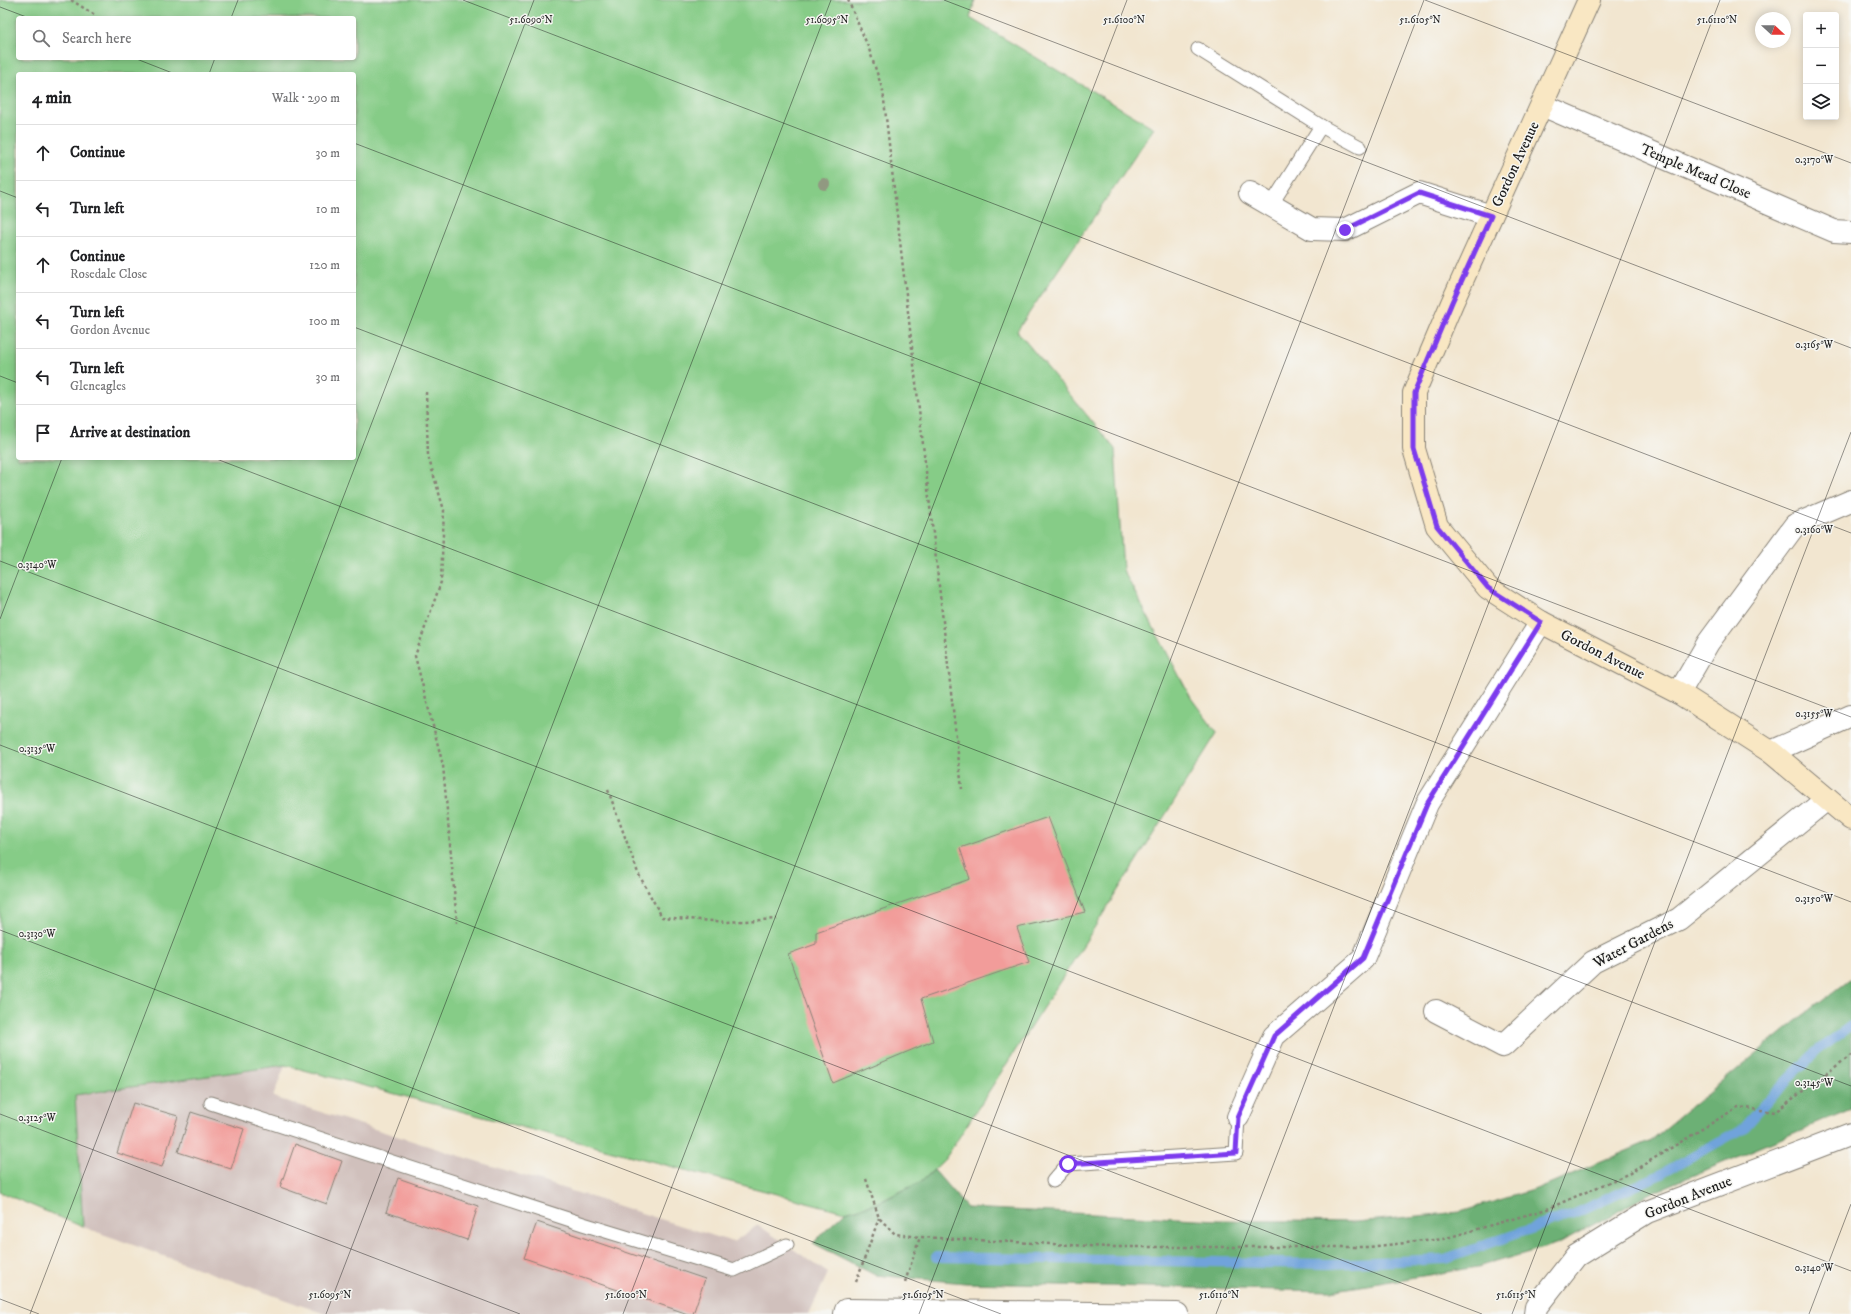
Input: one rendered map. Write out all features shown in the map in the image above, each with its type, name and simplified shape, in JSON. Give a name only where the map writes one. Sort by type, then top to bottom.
[{"type":"street","name":"Gordon Avenue","points":[[1589,0],[1452,302],[1414,393],[1414,449],[1437,526],[1488,588],[1541,622],[1679,693],[1771,752],[1851,819]]},
{"type":"street","name":"Temple Mead Close","points":[[1542,105],[1834,231],[1851,232]]},
{"type":"street","points":[[1250,193],[1312,229],[1345,230],[1419,193],[1491,216]]},
{"type":"street","points":[[1679,693],[1708,643],[1795,525],[1851,501]]},
{"type":"street","points":[[1238,1117],[1274,1036],[1363,958],[1427,804],[1541,622]]},
{"type":"street","points":[[1771,752],[1851,716]]},
{"type":"street","name":"Water Gardens","points":[[1436,1012],[1503,1046],[1593,962],[1679,919],[1827,799]]},
{"type":"street","name":"Gordon Avenue","points":[[1535,1314],[1536,1306],[1576,1256],[1647,1212],[1851,1134]]},
{"type":"street","points":[[845,1312],[894,1310],[1177,1314]]},
{"type":"lane","points":[[1198,49],[1321,126],[1360,147]]},
{"type":"lane","points":[[1271,205],[1321,126]]},
{"type":"lane","points":[[211,1103],[583,1224],[734,1270],[787,1245]]},
{"type":"lane","points":[[1053,1181],[1068,1164],[1236,1153],[1238,1117]]},
{"type":"path","points":[[72,0],[95,15]]},
{"type":"path","points":[[848,0],[869,49],[883,91],[962,789]]},
{"type":"path","points":[[426,392],[428,456],[444,510],[441,582],[425,623],[415,656],[442,766],[457,923]]},
{"type":"path","points":[[608,790],[638,874],[662,917],[727,922],[777,919]]},
{"type":"path","points":[[866,1179],[879,1218],[895,1234],[920,1237],[1116,1247],[1368,1248],[1443,1239],[1547,1209],[1630,1173],[1738,1106],[1775,1112],[1851,1054]]},
{"type":"path","points":[[845,1312],[879,1218]]},
{"type":"path","points":[[894,1310],[920,1237]]},
{"type":"shaded area","points":[[285,1065],[273,1097],[733,1242],[758,1225],[828,1273],[809,1314],[325,1314],[83,1227],[75,1095]]},
{"type":"green space","points":[[0,0],[975,0],[970,18],[1154,128],[1017,331],[1115,449],[1123,570],[1191,698],[1217,733],[1072,963],[945,1159],[922,1181],[877,1203],[845,1212],[285,1065],[75,1095],[83,1227],[0,1192]]},
{"type":"green space","points":[[1851,979],[1851,1109],[1656,1191],[1557,1244],[1478,1267],[1330,1291],[965,1283],[875,1275],[813,1243],[845,1212],[878,1203],[922,1181],[934,1170],[967,1208],[1219,1220],[1356,1222],[1460,1212],[1539,1188],[1650,1141],[1797,1020]]},
{"type":"building","points":[[1048,817],[1085,912],[1017,928],[1029,962],[921,999],[933,1041],[833,1083],[788,954],[816,944],[816,932],[970,879],[960,848]]},
{"type":"building","points":[[133,1103],[178,1116],[162,1167],[117,1153]]},
{"type":"building","points":[[191,1112],[244,1129],[231,1169],[178,1152]]},
{"type":"building","points":[[295,1144],[342,1161],[327,1204],[280,1187]]},
{"type":"building","points":[[398,1178],[478,1206],[467,1240],[386,1212]]},
{"type":"building","points":[[537,1222],[705,1279],[693,1314],[688,1314],[524,1258]]},
{"type":"waterway","points":[[936,1257],[1328,1264],[1445,1259],[1579,1212],[1663,1173],[1745,1127],[1779,1088],[1818,1050],[1851,1026]]},
{"type":"route","points":[[1068,1164],[1236,1153],[1238,1117],[1274,1036],[1363,958],[1427,804],[1541,622],[1488,588],[1437,526],[1414,449],[1414,393],[1452,302],[1491,216],[1419,193],[1345,230]]}]
